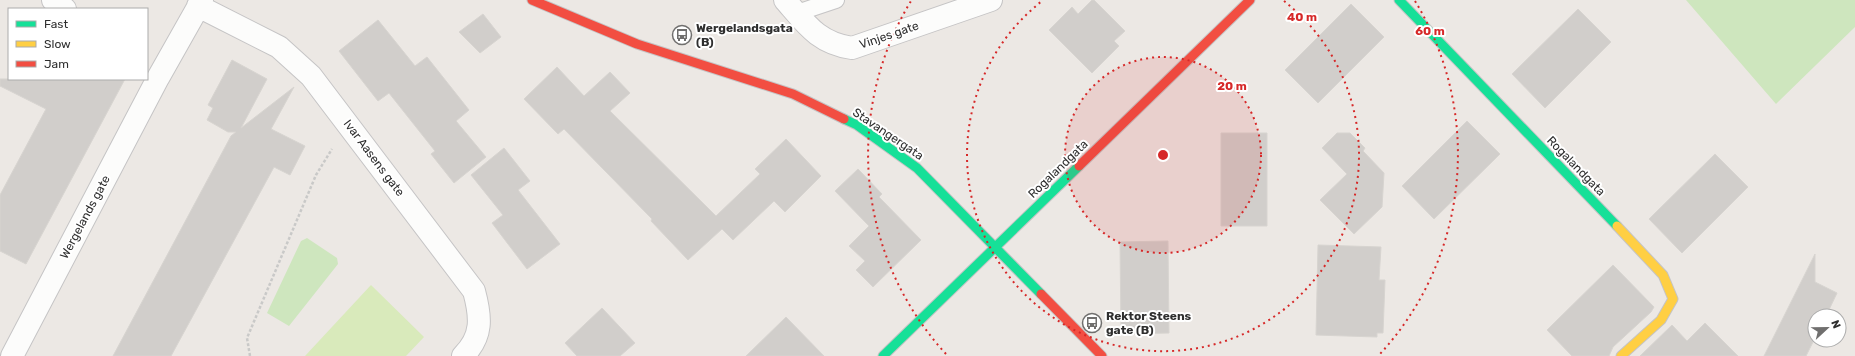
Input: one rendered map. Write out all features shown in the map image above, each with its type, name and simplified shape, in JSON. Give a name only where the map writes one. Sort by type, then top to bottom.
[{"type":"street","points":[[53,0],[64,8]]},
{"type":"street","name":"Stavangergata","points":[[532,0],[638,44],[793,94],[857,125],[917,168],[1102,356]]},
{"type":"street","name":"Vinjes gate","points":[[791,7],[821,38],[837,46],[852,48],[991,0]]},
{"type":"street","name":"Rogalandgata","points":[[884,356],[995,246],[1250,0]]},
{"type":"street","name":"Rogalandgata","points":[[1399,0],[1580,186],[1663,275],[1673,299],[1661,320],[1621,356]]},
{"type":"street","name":"Wergelands gate","points":[[12,356],[152,74],[200,3]]},
{"type":"street","name":"Ivar Aasens gate","points":[[200,3],[279,47],[311,76],[474,291],[480,311],[478,333],[470,348],[463,356]]},
{"type":"lane","name":"Vinjes gate","points":[[791,7],[836,0]]},
{"type":"path","points":[[250,356],[247,338],[280,257],[316,175],[348,124]]},
{"type":"green space","points":[[1686,0],[1855,0],[1855,27],[1776,104]]},
{"type":"green space","points":[[307,238],[337,258],[338,264],[289,326],[267,313],[301,241]]},
{"type":"green space","points":[[371,285],[424,337],[406,356],[305,356]]},
{"type":"building","points":[[1092,0],[1094,0],[1125,31],[1114,41],[1119,46],[1092,73],[1049,30],[1072,7],[1078,14]]},
{"type":"building","points":[[1351,4],[1384,37],[1318,103],[1285,70]]},
{"type":"building","points":[[1578,9],[1611,42],[1545,108],[1512,74]]},
{"type":"building","points":[[483,14],[501,37],[480,53],[459,32]]},
{"type":"building","points":[[378,20],[415,66],[427,57],[469,110],[456,121],[486,157],[454,183],[431,154],[435,151],[389,93],[378,101],[339,51]]},
{"type":"building","points":[[232,60],[267,79],[241,128],[294,87],[271,129],[305,146],[290,175],[274,167],[171,356],[113,356],[231,136],[236,132],[228,132],[207,120],[213,108],[208,105]]},
{"type":"building","points":[[557,67],[584,96],[610,72],[630,93],[610,111],[716,216],[760,174],[755,169],[786,139],[821,176],[785,212],[774,201],[733,240],[722,229],[688,260],[651,221],[652,219],[564,129],[558,134],[524,99]]},
{"type":"building","points":[[0,79],[124,80],[26,264],[0,251],[0,195],[46,109],[0,86]]},
{"type":"building","points":[[1467,121],[1500,154],[1434,219],[1402,186]]},
{"type":"building","points":[[1221,133],[1267,133],[1267,226],[1221,226]]},
{"type":"building","points":[[1337,133],[1350,133],[1365,148],[1363,151],[1384,173],[1382,207],[1354,234],[1320,200],[1347,174],[1322,148]]},
{"type":"building","points":[[504,148],[530,181],[518,190],[560,244],[527,269],[492,223],[503,215],[471,175]]},
{"type":"building","points":[[1715,154],[1748,187],[1682,253],[1649,219]]},
{"type":"building","points":[[858,169],[882,194],[879,197],[921,240],[873,287],[856,270],[865,261],[849,246],[869,226],[835,191]]},
{"type":"building","points":[[1168,241],[1169,333],[1121,334],[1120,242]]},
{"type":"building","points":[[1318,245],[1381,247],[1379,280],[1385,280],[1383,333],[1377,333],[1377,337],[1316,335]]},
{"type":"building","points":[[1815,254],[1815,282],[1837,293],[1830,308],[1807,308],[1807,348],[1810,348],[1806,356],[1764,356]]},
{"type":"building","points":[[1613,265],[1654,307],[1651,312],[1613,347],[1609,356],[1572,356],[1547,330]]},
{"type":"building","points":[[602,308],[635,343],[620,356],[577,356],[565,343]]},
{"type":"building","points":[[786,317],[824,356],[746,356]]},
{"type":"building","points":[[1705,323],[1738,356],[1640,356],[1672,325],[1687,341]]},
{"type":"traffic: fast","points":[[1399,0],[1617,226]]},
{"type":"traffic: fast","points":[[844,119],[857,125],[917,168],[1041,294]]},
{"type":"traffic: fast","points":[[883,356],[1079,166]]},
{"type":"traffic: slow","points":[[1617,226],[1663,275],[1673,299],[1661,320],[1621,356]]},
{"type":"traffic: jam","points":[[532,0],[637,44],[793,94],[844,119]]},
{"type":"traffic: jam","points":[[1079,166],[1250,0]]},
{"type":"traffic: jam","points":[[1041,294],[1102,356]]},
{"type":"place","name":"Wergelandsgata (B)","points":[[682,35]]},
{"type":"place","name":"Rektor Steens gate (B)","points":[[1092,323]]}]
